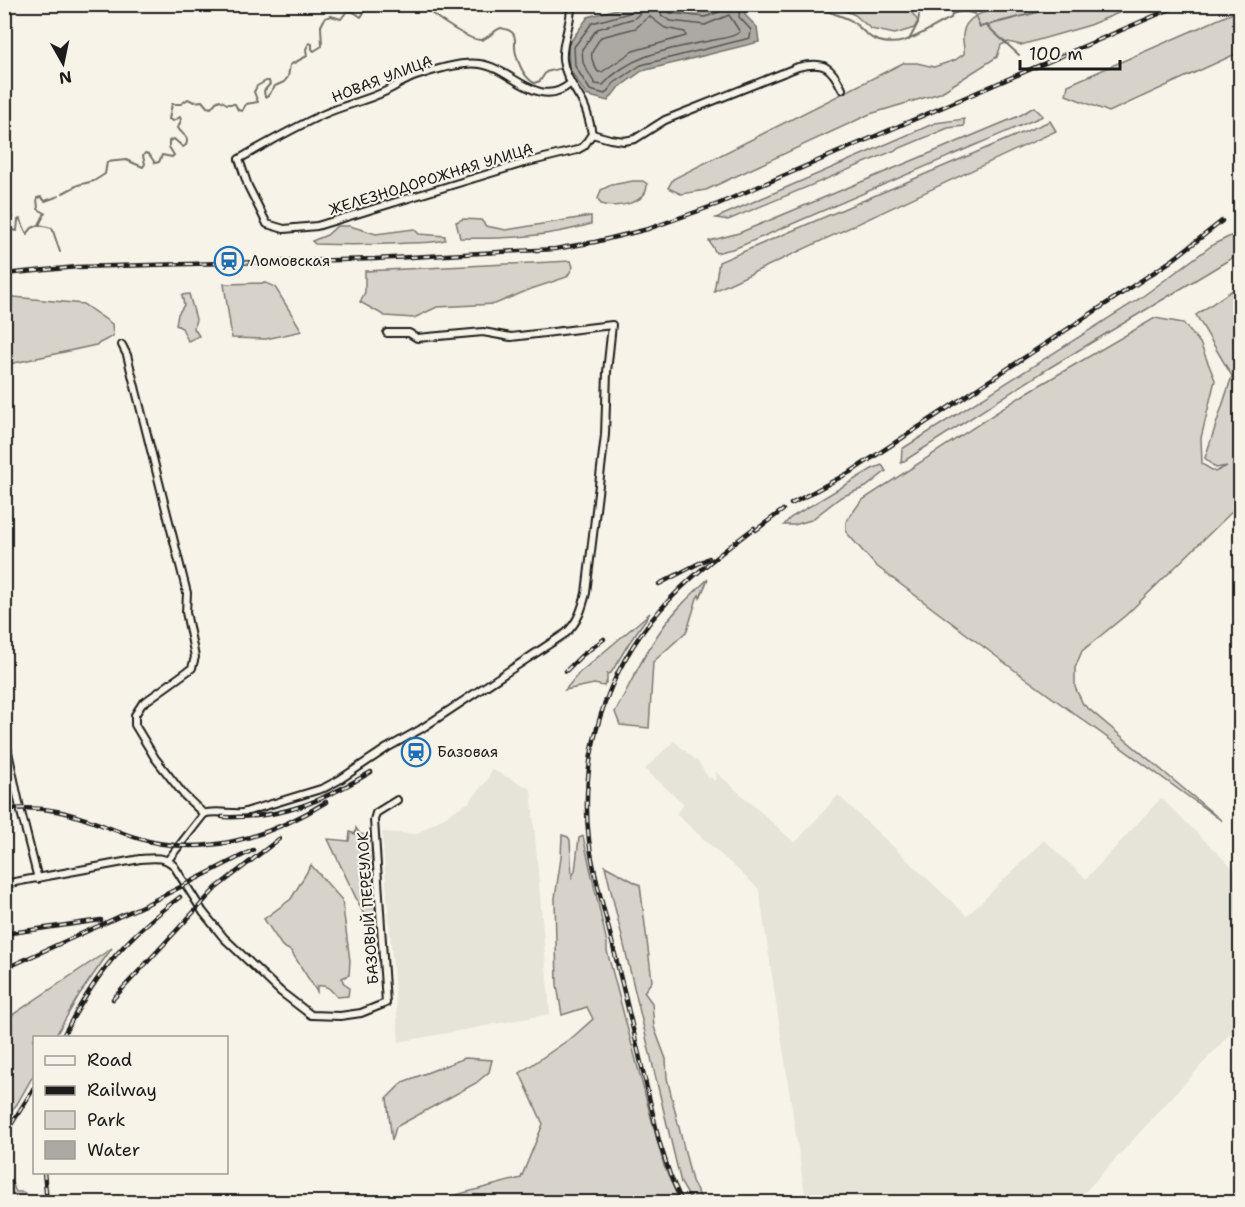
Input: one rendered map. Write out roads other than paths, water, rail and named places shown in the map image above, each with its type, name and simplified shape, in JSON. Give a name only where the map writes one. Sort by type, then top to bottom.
[{"type":"street","points":[[571,4],[568,35],[562,50],[563,63],[590,118],[592,134],[610,140],[635,139],[664,120],[798,67],[815,63],[826,66],[835,75],[842,89]]},
{"type":"street","name":"НОВАЯ УЛИЦА","points":[[284,229],[267,224],[248,186],[239,159],[280,135],[413,77],[463,64],[481,64],[498,69],[526,88],[541,91],[562,92],[571,83]]},
{"type":"street","name":"ЖЕЛЕЗНОДОРОЖНАЯ УЛИЦА","points":[[284,229],[317,226],[524,163],[577,150],[584,146],[592,134]]},
{"type":"street","points":[[4,884],[140,859],[168,860],[204,813],[211,810],[229,814],[242,813],[324,788],[422,729],[572,627],[579,615],[586,593],[605,435],[612,325],[511,338],[483,332],[417,338],[409,333],[387,333]]},
{"type":"street","points":[[122,345],[127,355],[187,592],[186,612],[195,657],[192,668],[142,704],[135,716],[135,725],[155,758],[184,795],[204,813]]},
{"type":"street","points":[[4,733],[38,879]]},
{"type":"street","name":"БАЗОВЫЙ ПЕРЕУЛОК","points":[[168,860],[216,930],[281,992],[311,1015],[340,1017],[361,1013],[386,1003],[374,820],[376,813],[398,800]]},
{"type":"water","points":[[723,5],[746,5],[745,15],[757,27],[759,42],[642,71],[618,88],[608,101],[586,95],[569,68],[568,45],[588,17],[620,8],[659,6],[705,11]]},
{"type":"waterway","points":[[63,193],[78,185],[94,181],[105,174],[107,162],[126,160],[143,167],[145,153],[149,154],[155,163],[159,162],[162,155],[172,157],[174,155],[169,147],[169,141],[174,139],[183,147],[187,140],[178,128],[180,117],[173,121],[169,119],[172,104],[181,104],[188,99],[194,102],[202,101],[211,108],[220,100],[227,104],[235,104],[238,110],[242,111],[246,104],[258,102],[254,92],[257,86],[269,81],[270,84],[264,91],[267,97],[275,86],[284,82],[288,77],[290,65],[307,56],[306,49],[309,43],[312,44],[314,51],[322,46],[321,26],[325,18],[331,16],[341,19],[347,11],[352,11],[361,17],[365,11],[376,11],[376,4]]},
{"type":"waterway","points":[[393,4],[400,9],[404,8],[404,4]]},
{"type":"waterway","points":[[435,4],[430,8],[431,13],[470,37],[481,40],[501,28],[512,32],[520,66],[534,83],[540,81],[546,72],[562,68]]},
{"type":"waterway","points":[[814,4],[852,21],[874,39],[894,43],[914,38],[951,18],[955,13],[975,14],[980,27],[1038,12],[1052,4]]},
{"type":"waterway","points":[[909,40],[918,23],[919,15]]},
{"type":"waterway","points":[[986,25],[1019,55]]},
{"type":"waterway","points":[[4,227],[17,231],[20,219],[27,234],[39,225],[45,213],[38,209],[37,198],[41,197],[45,201],[59,196]]},
{"type":"waterway","points":[[4,206],[7,206],[9,216],[12,217],[4,224]]},
{"type":"waterway","points":[[39,225],[52,228],[60,252]]},
{"type":"railway","points":[[4,274],[77,267],[375,259],[555,249],[595,242],[648,229],[718,204],[1182,4]]},
{"type":"railway","points":[[791,504],[852,471],[1171,261],[1222,221]]},
{"type":"railway","points":[[756,530],[783,510]]},
{"type":"railway","points":[[682,1202],[659,1141],[596,878],[589,840],[588,777],[600,717],[611,688],[641,634],[682,587],[754,528]]},
{"type":"railway","points":[[659,584],[709,558]]},
{"type":"railway","points":[[566,671],[581,656],[604,639]]},
{"type":"railway","points":[[222,817],[283,812],[318,800],[371,772]]},
{"type":"railway","points":[[4,810],[39,809],[71,814],[134,837],[184,846],[209,845],[258,835],[304,815],[326,802]]},
{"type":"railway","points":[[113,999],[216,888],[279,839]]},
{"type":"railway","points":[[4,969],[149,903],[253,850]]},
{"type":"railway","points":[[63,1036],[86,995],[112,960],[141,929],[180,897]]},
{"type":"railway","points":[[4,934],[101,920]]},
{"type":"railway","points":[[4,1136],[33,1090]]},
{"type":"railway","points":[[44,1174],[47,1202]]},
{"type":"place","name":"Ломовская","points":[[229,261]]},
{"type":"place","name":"Базовая","points":[[416,752]]}]
